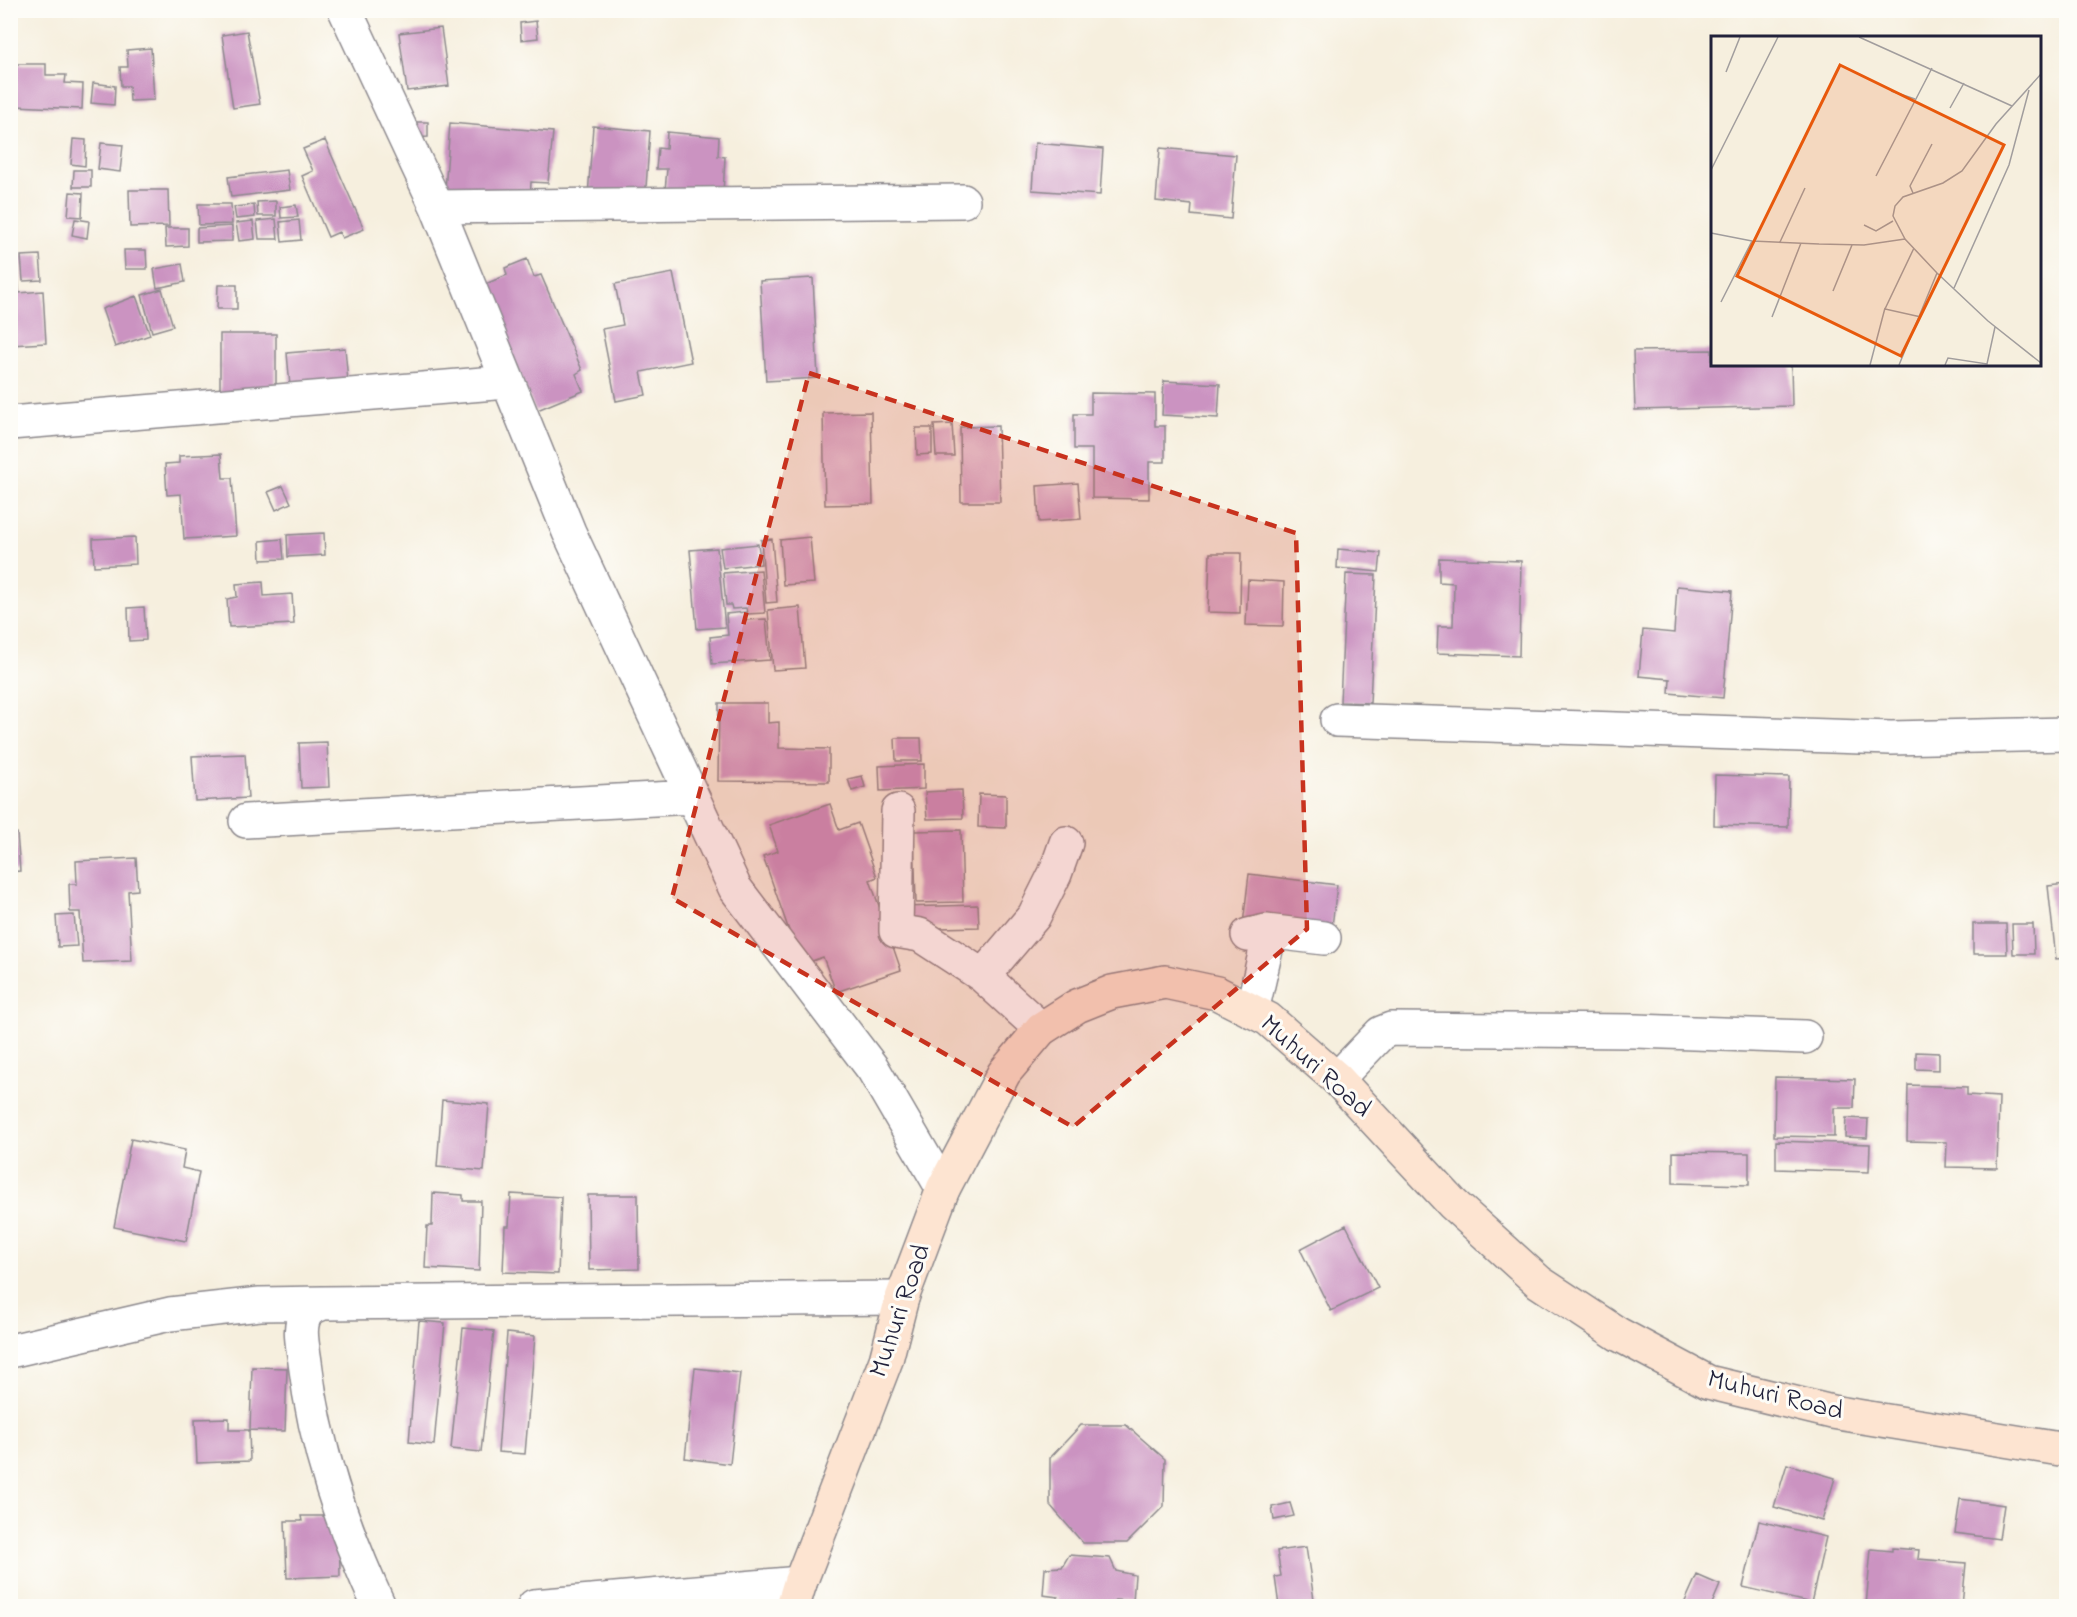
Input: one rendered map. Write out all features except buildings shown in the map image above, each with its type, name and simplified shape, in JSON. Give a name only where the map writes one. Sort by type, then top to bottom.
[{"type":"main road","name":"Muhuri Road","points":[[796,1595],[886,1360],[902,1299],[943,1190],[1004,1073],[1041,1029],[1077,1006],[1112,992],[1165,982],[1217,993],[1268,1019],[1337,1079],[1453,1204],[1539,1282],[1618,1334],[1708,1382],[1832,1412],[2067,1450]]},
{"type":"street","points":[[345,10],[437,207],[569,532],[735,888],[873,1069],[943,1190]]},
{"type":"street","points":[[437,207],[963,201]]},
{"type":"street","points":[[10,423],[507,382]]},
{"type":"street","points":[[1337,720],[1891,738],[2067,734]]},
{"type":"street","points":[[246,821],[692,797]]},
{"type":"street","points":[[898,811],[896,931],[920,935],[983,976],[1041,1029]]},
{"type":"street","points":[[983,976],[1034,916],[1055,874],[1066,843]]},
{"type":"street","points":[[1252,1011],[1267,945],[1257,933],[1324,938]]},
{"type":"street","points":[[1337,1079],[1381,1033],[1391,1029],[1636,1031],[1805,1037]]},
{"type":"street","points":[[10,1351],[170,1314],[260,1304],[902,1299]]},
{"type":"street","points":[[322,1303],[308,1311],[301,1329],[309,1400],[328,1479],[353,1550],[379,1606]]},
{"type":"street","points":[[534,1606],[796,1595]]},
{"type":"highlighted area","points":[[809,373],[1296,533],[1307,929],[1073,1127],[672,898]]}]
